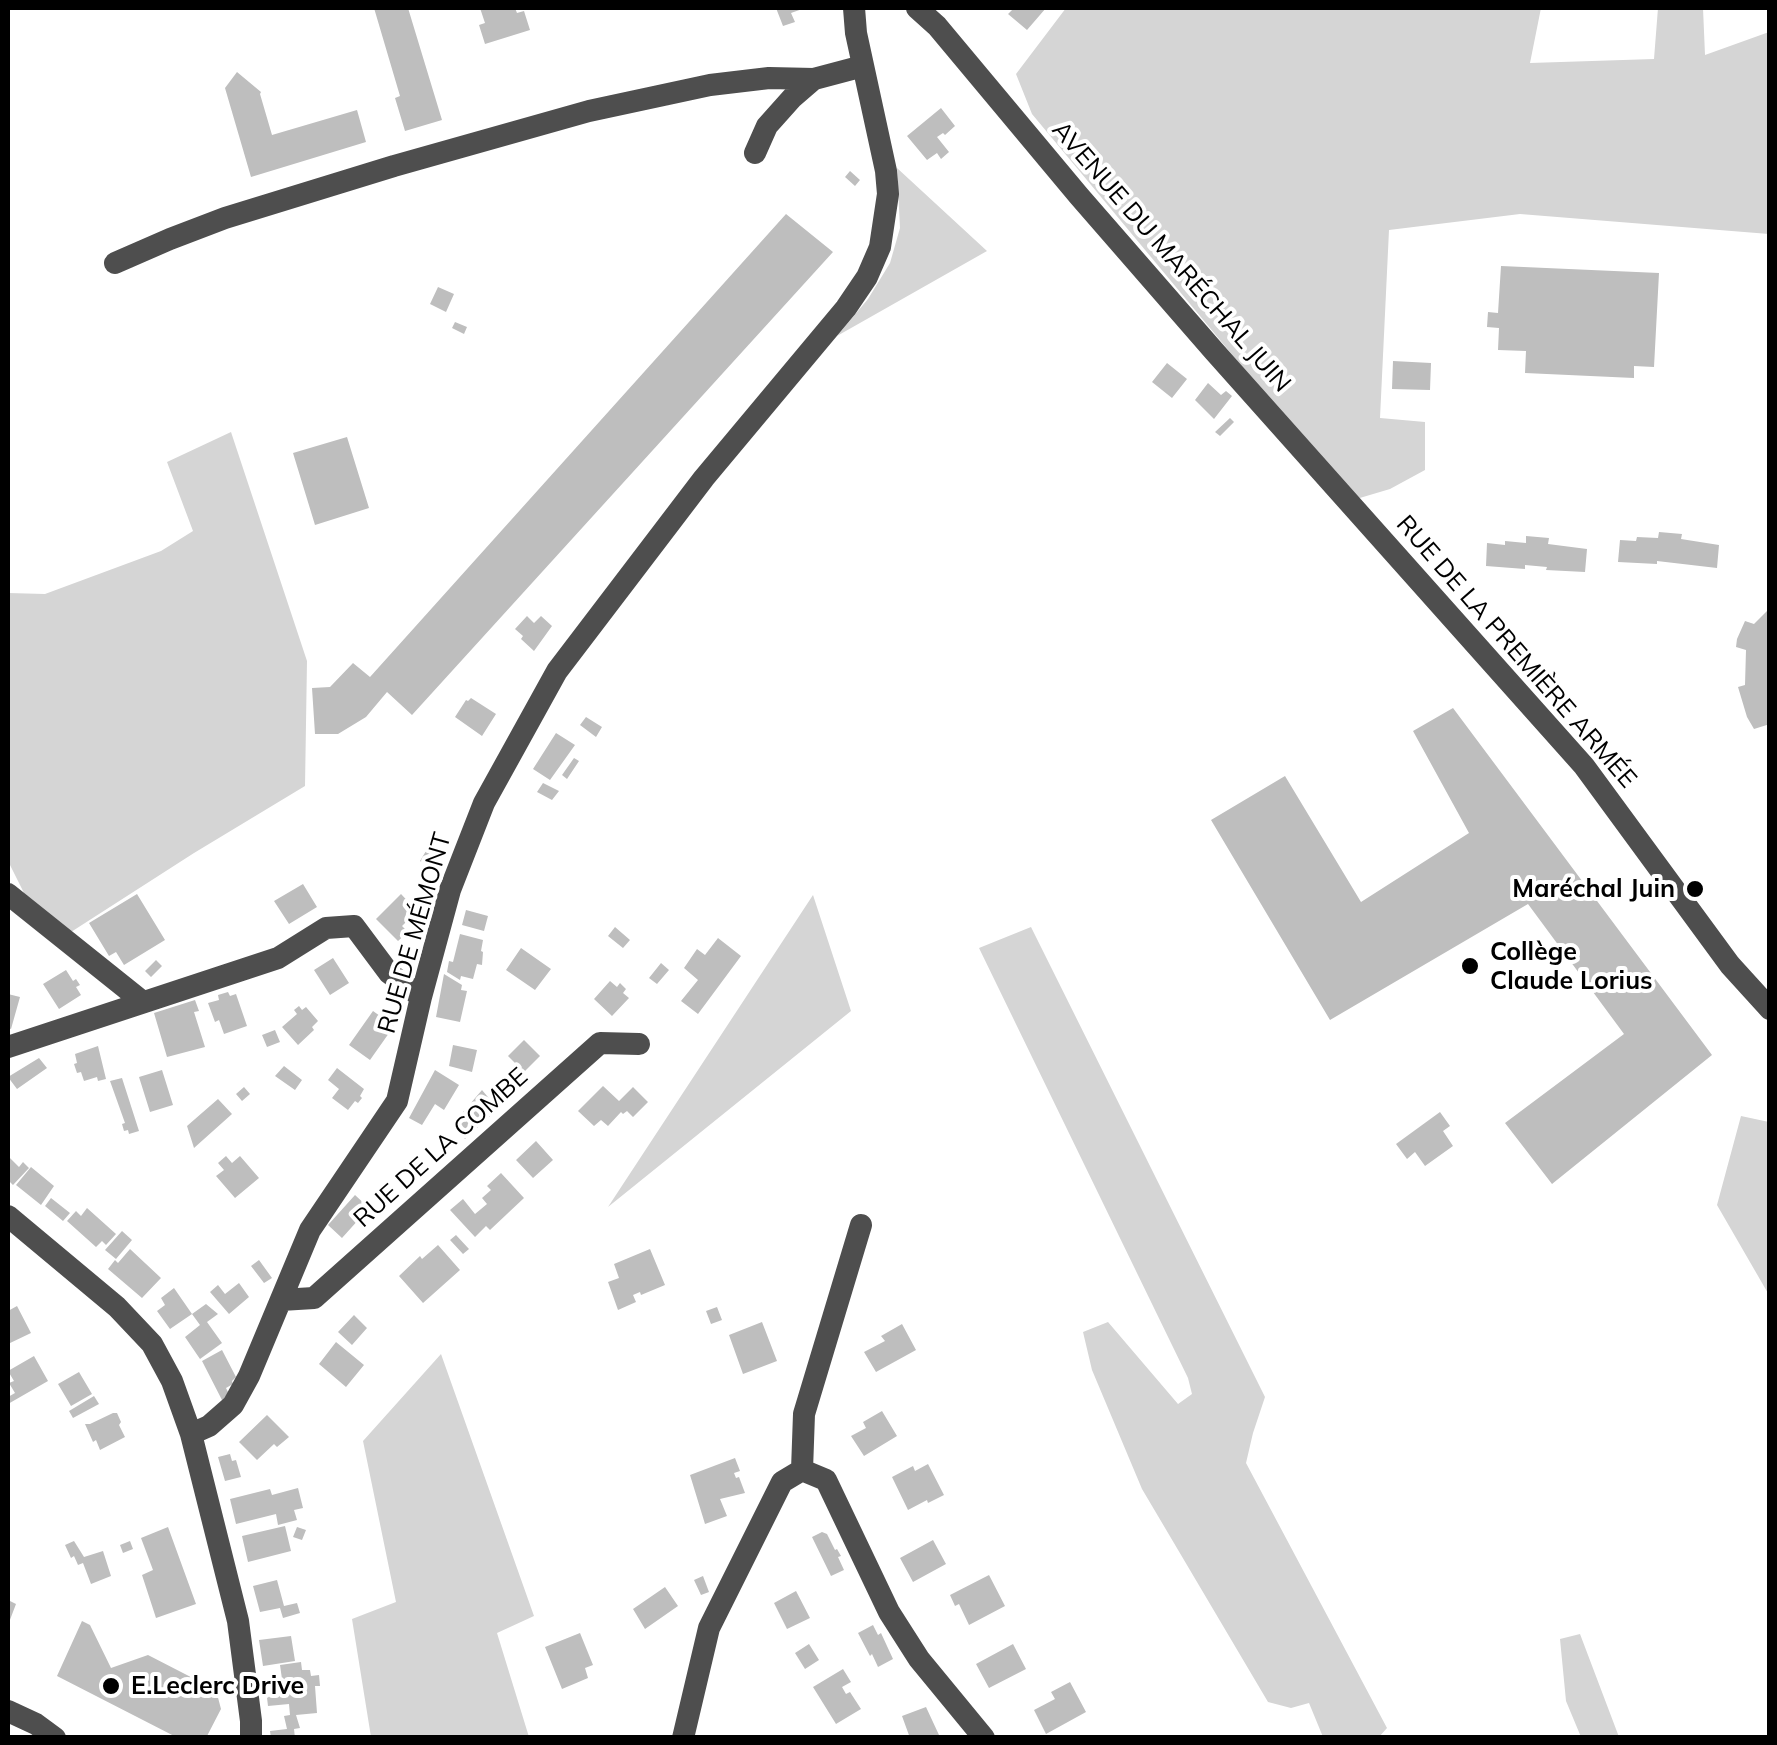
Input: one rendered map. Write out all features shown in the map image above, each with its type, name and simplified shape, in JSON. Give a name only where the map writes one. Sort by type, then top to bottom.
[{"type":"street","name":"RUE DE MÉMONT","points":[[190,1434],[209,1426],[233,1406],[310,1230],[398,1101],[450,890],[484,802],[557,671],[704,478],[846,308],[866,278],[880,247],[887,212],[886,171],[854,8]]},
{"type":"street","points":[[856,33],[865,8]]},
{"type":"street","name":"AVENUE DU MARÉCHAL JUIN","points":[[917,8],[931,16],[1079,196],[1367,522]]},
{"type":"street","points":[[115,263],[225,218],[590,111],[710,85],[769,78],[814,79],[863,66]]},
{"type":"street","points":[[755,153],[768,126],[814,79]]},
{"type":"street","name":"RUE DE LA PREMIÈRE ARMÉE","points":[[1367,522],[1584,766],[1730,964],[1770,1009]]},
{"type":"street","points":[[8,894],[144,1002]]},
{"type":"street","points":[[8,1047],[278,958],[326,928],[354,926],[389,973],[421,997]]},
{"type":"street","name":"RUE DE LA COMBE","points":[[281,1300],[314,1298],[600,1043],[639,1044]]},
{"type":"street","points":[[8,1216],[117,1307],[152,1344],[172,1381],[190,1434],[238,1620],[251,1738]]},
{"type":"street","points":[[802,1470],[804,1414],[861,1225]]},
{"type":"street","points":[[682,1738],[709,1628],[782,1482],[802,1470]]},
{"type":"street","points":[[802,1470],[826,1480],[889,1612],[919,1659],[984,1738]]},
{"type":"street","points":[[8,1712],[36,1724],[55,1738]]},
{"type":"shaded area","points":[[1066,8],[1541,8],[1530,63],[1654,59],[1658,8],[1703,8],[1705,55],[1769,32],[1769,234],[1520,214],[1389,230],[1380,418],[1425,422],[1425,470],[1390,489],[1353,500],[1032,114],[1016,74]]},
{"type":"shaded area","points":[[897,168],[987,251],[837,336],[868,299],[890,263],[900,228]]},
{"type":"shaded area","points":[[231,432],[307,661],[305,786],[71,932],[26,897],[8,861],[8,593],[45,594],[161,551],[193,531],[167,462]]},
{"type":"shaded area","points":[[813,895],[851,1011],[608,1207]]},
{"type":"shaded area","points":[[1031,927],[1265,1397],[1246,1463],[1387,1728],[1379,1737],[1323,1737],[1309,1703],[1291,1708],[1268,1702],[1142,1489],[1092,1370],[1083,1332],[1108,1322],[1178,1404],[1192,1394],[1188,1378],[979,948]]},
{"type":"shaded area","points":[[1741,1116],[1769,1122],[1769,1295],[1717,1205]]},
{"type":"shaded area","points":[[441,1354],[534,1616],[497,1633],[529,1737],[371,1737],[352,1619],[396,1602],[363,1441]]},
{"type":"shaded area","points":[[1580,1634],[1619,1737],[1581,1737],[1566,1701],[1560,1639]]},
{"type":"building","points":[[374,8],[408,8],[442,120],[405,131],[395,98],[400,96]]},
{"type":"building","points":[[480,8],[524,11],[530,30],[485,44],[479,25],[485,23]]},
{"type":"building","points":[[776,8],[805,8],[791,13],[795,22],[783,26]]},
{"type":"building","points":[[1014,8],[1046,8],[1027,30],[1008,14]]},
{"type":"building","points":[[237,72],[261,92],[272,135],[357,110],[366,142],[251,177],[225,88]]},
{"type":"building","points":[[941,108],[955,126],[937,137],[949,152],[941,159],[937,153],[927,160],[907,136]]},
{"type":"building","points":[[850,171],[860,180],[855,186],[845,177]]},
{"type":"building","points":[[786,214],[833,252],[412,715],[387,692],[366,717],[338,734],[315,734],[312,688],[330,687],[353,663],[370,677]]},
{"type":"building","points":[[1501,266],[1659,273],[1654,367],[1634,366],[1634,378],[1525,373],[1526,351],[1498,350],[1499,328],[1487,327],[1488,312],[1498,313]]},
{"type":"building","points":[[438,287],[454,294],[446,312],[430,304]]},
{"type":"building","points":[[455,322],[467,327],[464,334],[452,328]]},
{"type":"building","points":[[1393,361],[1431,363],[1430,390],[1392,389]]},
{"type":"building","points":[[1167,363],[1187,379],[1172,398],[1152,382]]},
{"type":"building","points":[[1208,383],[1221,395],[1226,391],[1232,396],[1214,419],[1195,400]]},
{"type":"building","points":[[1230,418],[1234,422],[1220,436],[1215,432]]},
{"type":"building","points":[[347,437],[369,508],[315,525],[293,453]]},
{"type":"building","points":[[1659,532],[1719,545],[1717,568],[1657,561],[1618,562],[1620,540],[1658,538]]},
{"type":"building","points":[[1526,536],[1549,538],[1548,544],[1587,549],[1585,572],[1525,565],[1525,569],[1486,566],[1487,543],[1526,543]]},
{"type":"building","points":[[1770,608],[1770,724],[1754,729],[1738,687],[1745,685],[1746,650],[1736,647],[1737,639],[1745,621],[1754,624]]},
{"type":"building","points":[[527,616],[534,623],[541,616],[552,626],[534,651],[515,629]]},
{"type":"building","points":[[471,698],[496,714],[482,736],[455,717]]},
{"type":"building","points":[[1453,708],[1712,1055],[1552,1184],[1505,1123],[1624,1034],[1528,904],[1330,1020],[1211,820],[1285,776],[1361,902],[1469,833],[1413,731]]},
{"type":"building","points":[[586,717],[602,727],[596,737],[580,725]]},
{"type":"building","points":[[556,733],[575,745],[550,780],[533,769]]},
{"type":"building","points":[[574,758],[579,761],[567,779],[562,775]]},
{"type":"building","points":[[543,783],[559,791],[552,800],[537,792]]},
{"type":"building","points":[[426,851],[444,864],[438,873],[420,861]]},
{"type":"building","points":[[303,884],[317,907],[289,924],[274,901]]},
{"type":"building","points":[[137,894],[165,940],[124,965],[116,952],[109,956],[89,923]]},
{"type":"building","points":[[401,894],[417,911],[402,926],[408,932],[398,941],[376,919]]},
{"type":"building","points":[[466,910],[488,916],[484,931],[462,925]]},
{"type":"building","points":[[615,927],[630,940],[623,948],[608,936]]},
{"type":"building","points":[[460,934],[483,940],[482,965],[477,964],[473,979],[461,976],[460,980],[447,972]]},
{"type":"building","points":[[718,938],[741,956],[698,1014],[681,1001],[698,980],[684,968],[697,949],[705,955]]},
{"type":"building","points":[[521,948],[551,969],[535,990],[506,970]]},
{"type":"building","points":[[333,958],[349,983],[330,995],[314,970]]},
{"type":"building","points":[[156,960],[162,966],[151,977],[145,971]]},
{"type":"building","points":[[661,963],[669,970],[657,984],[649,978]]},
{"type":"building","points":[[66,970],[80,985],[76,987],[81,995],[59,1009],[43,984]]},
{"type":"building","points":[[444,974],[467,991],[460,1022],[436,1017]]},
{"type":"building","points":[[610,981],[617,987],[620,983],[629,998],[612,1016],[594,999]]},
{"type":"building","points":[[228,992],[230,996],[236,994],[247,1026],[224,1034],[208,1003]]},
{"type":"building","points":[[8,994],[20,997],[11,1029],[8,1028]]},
{"type":"building","points":[[195,1000],[199,1011],[194,1012],[205,1047],[167,1057],[154,1013]]},
{"type":"building","points":[[299,1006],[302,1010],[306,1007],[318,1021],[298,1045],[282,1027],[297,1014],[294,1010]]},
{"type":"building","points":[[373,1011],[394,1026],[370,1060],[349,1045]]},
{"type":"building","points":[[275,1030],[280,1042],[267,1047],[262,1035]]},
{"type":"building","points":[[524,1040],[540,1056],[524,1072],[508,1056]]},
{"type":"building","points":[[453,1045],[477,1050],[472,1072],[449,1066]]},
{"type":"building","points":[[98,1046],[106,1079],[84,1081],[74,1064],[75,1054]]},
{"type":"building","points":[[39,1058],[47,1068],[17,1089],[8,1077]]},
{"type":"building","points":[[284,1066],[302,1080],[295,1090],[275,1076]]},
{"type":"building","points":[[337,1068],[364,1089],[362,1098],[348,1110],[332,1098],[339,1089],[328,1080]]},
{"type":"building","points":[[162,1070],[173,1105],[150,1112],[139,1077]]},
{"type":"building","points":[[435,1070],[459,1085],[444,1110],[435,1104],[422,1125],[409,1118]]},
{"type":"building","points":[[122,1078],[139,1131],[129,1134],[124,1131],[125,1123],[110,1081]]},
{"type":"building","points":[[603,1086],[619,1101],[633,1087],[648,1102],[633,1117],[627,1111],[621,1112],[608,1126],[601,1120],[594,1126],[578,1111]]},
{"type":"building","points":[[244,1087],[250,1094],[242,1101],[236,1094]]},
{"type":"building","points":[[482,1090],[498,1109],[465,1139],[452,1125]]},
{"type":"building","points":[[218,1099],[232,1114],[194,1148],[187,1126]]},
{"type":"building","points":[[1440,1112],[1450,1126],[1443,1131],[1453,1146],[1425,1166],[1415,1152],[1407,1159],[1396,1144]]},
{"type":"building","points":[[536,1141],[553,1160],[533,1178],[516,1160]]},
{"type":"building","points":[[8,1156],[19,1167],[23,1162],[29,1168],[13,1185],[8,1180]]},
{"type":"building","points":[[226,1156],[232,1163],[240,1156],[259,1178],[235,1198],[216,1176],[224,1170],[218,1163]]},
{"type":"building","points":[[31,1167],[54,1186],[41,1205],[16,1185]]},
{"type":"building","points":[[501,1173],[524,1198],[490,1230],[486,1226],[475,1237],[450,1210],[463,1199],[475,1214],[487,1204],[482,1198],[491,1190],[487,1186]]},
{"type":"building","points":[[355,1195],[369,1208],[342,1238],[328,1225]]},
{"type":"building","points":[[51,1198],[70,1213],[63,1221],[45,1206]]},
{"type":"building","points":[[87,1208],[116,1234],[106,1245],[102,1241],[96,1247],[67,1221],[76,1211],[81,1216]]},
{"type":"building","points":[[122,1231],[132,1240],[116,1259],[105,1250]]},
{"type":"building","points":[[456,1235],[469,1249],[463,1254],[450,1240]]},
{"type":"building","points":[[438,1245],[460,1270],[423,1303],[399,1276]]},
{"type":"building","points":[[130,1249],[161,1278],[142,1298],[108,1269]]},
{"type":"building","points":[[650,1249],[665,1285],[633,1295],[636,1302],[618,1310],[608,1282],[619,1278],[614,1264]]},
{"type":"building","points":[[259,1260],[272,1278],[264,1283],[251,1266]]},
{"type":"building","points":[[239,1283],[249,1297],[229,1314],[210,1292],[218,1285],[225,1294]]},
{"type":"building","points":[[174,1288],[192,1314],[170,1329],[157,1311],[165,1305],[161,1298]]},
{"type":"building","points":[[206,1304],[218,1314],[207,1322],[222,1343],[200,1359],[185,1337],[200,1325],[192,1314]]},
{"type":"building","points":[[17,1306],[31,1333],[8,1344],[8,1311]]},
{"type":"building","points":[[717,1307],[722,1320],[711,1324],[706,1311]]},
{"type":"building","points":[[354,1315],[367,1328],[352,1345],[338,1332]]},
{"type":"building","points":[[762,1322],[777,1361],[743,1374],[729,1335]]},
{"type":"building","points":[[902,1324],[916,1350],[876,1372],[864,1352],[885,1341],[881,1336]]},
{"type":"building","points":[[336,1342],[364,1365],[346,1387],[319,1364]]},
{"type":"building","points":[[222,1350],[236,1377],[226,1388],[223,1402],[202,1361]]},
{"type":"building","points":[[34,1356],[48,1381],[8,1404],[8,1397],[15,1393],[8,1371]]},
{"type":"building","points":[[79,1372],[92,1394],[71,1406],[58,1384]]},
{"type":"building","points":[[94,1396],[99,1404],[73,1418],[69,1411]]},
{"type":"building","points":[[882,1411],[897,1436],[864,1456],[851,1436],[866,1428],[863,1422]]},
{"type":"building","points":[[117,1413],[125,1437],[100,1450],[85,1424]]},
{"type":"building","points":[[267,1415],[289,1437],[277,1447],[274,1444],[257,1460],[239,1442]]},
{"type":"building","points":[[230,1454],[241,1477],[225,1481],[218,1457]]},
{"type":"building","points":[[735,1458],[740,1471],[734,1473],[745,1493],[720,1499],[727,1516],[705,1524],[690,1475]]},
{"type":"building","points":[[928,1464],[944,1495],[908,1510],[892,1477],[913,1466],[915,1471]]},
{"type":"building","points":[[298,1488],[303,1508],[294,1510],[297,1520],[278,1525],[276,1514],[236,1524],[230,1499],[270,1489],[272,1495]]},
{"type":"building","points":[[285,1526],[291,1551],[248,1562],[242,1536]]},
{"type":"building","points":[[168,1527],[196,1604],[156,1618],[142,1575],[153,1570],[141,1538]]},
{"type":"building","points":[[297,1527],[306,1530],[302,1540],[293,1537]]},
{"type":"building","points":[[822,1532],[837,1549],[844,1570],[831,1576],[812,1537]]},
{"type":"building","points":[[933,1540],[946,1564],[913,1582],[900,1558]]},
{"type":"building","points":[[74,1541],[84,1557],[103,1551],[111,1576],[91,1584],[83,1563],[78,1565],[74,1556],[71,1558],[65,1545]]},
{"type":"building","points":[[130,1541],[133,1549],[123,1553],[120,1545]]},
{"type":"building","points":[[989,1575],[1005,1606],[969,1625],[950,1595]]},
{"type":"building","points":[[703,1576],[709,1592],[701,1595],[694,1580]]},
{"type":"building","points":[[277,1580],[284,1606],[297,1603],[300,1613],[283,1618],[280,1608],[260,1612],[253,1586]]},
{"type":"building","points":[[665,1587],[678,1606],[645,1629],[633,1609]]},
{"type":"building","points":[[796,1591],[810,1618],[787,1629],[774,1603]]},
{"type":"building","points":[[8,1600],[16,1604],[8,1625]]},
{"type":"building","points":[[82,1621],[90,1625],[111,1668],[148,1655],[216,1690],[221,1709],[206,1738],[178,1738],[57,1676]]},
{"type":"building","points":[[873,1625],[893,1659],[878,1667],[858,1633]]},
{"type":"building","points":[[580,1633],[593,1665],[585,1668],[588,1678],[562,1689],[545,1647]]},
{"type":"building","points":[[291,1636],[295,1661],[263,1666],[259,1640]]},
{"type":"building","points":[[809,1644],[819,1660],[805,1669],[795,1653]]},
{"type":"building","points":[[1013,1644],[1026,1669],[989,1688],[976,1664]]},
{"type":"building","points":[[301,1662],[302,1670],[310,1670],[311,1676],[319,1675],[320,1686],[315,1686],[317,1713],[296,1715],[300,1728],[294,1729],[295,1738],[271,1738],[270,1731],[287,1729],[284,1716],[290,1715],[289,1704],[268,1706],[265,1681],[282,1679],[280,1665]]},
{"type":"building","points":[[843,1669],[851,1682],[842,1687],[861,1709],[836,1724],[813,1687]]},
{"type":"building","points":[[1070,1682],[1086,1712],[1046,1734],[1034,1710],[1055,1699],[1051,1692]]},
{"type":"building","points":[[926,1707],[939,1735],[910,1738],[902,1716]]},
{"type":"place","name":"Maréchal Juin","points":[[1695,889]]},
{"type":"place","name":"Collège Claude Lorius","points":[[1470,966]]},
{"type":"place","name":"E.Leclerc Drive","points":[[111,1686]]}]
